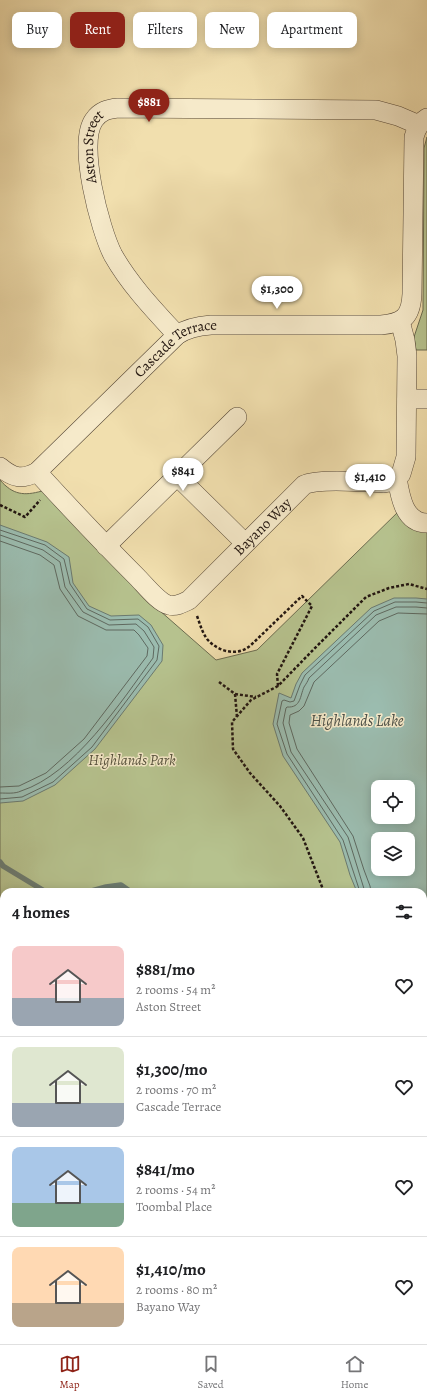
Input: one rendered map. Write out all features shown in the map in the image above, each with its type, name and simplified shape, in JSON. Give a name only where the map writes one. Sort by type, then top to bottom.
[{"type":"street","name":"Aston Street","points":[[177,335],[126,276],[104,236],[97,210],[89,158],[90,128],[98,115],[110,109],[127,108],[376,110],[423,121]]},
{"type":"street","points":[[423,121],[414,137],[413,148],[412,302],[406,317],[400,321],[407,356],[406,457],[404,467],[401,474],[397,478],[405,508],[417,521],[427,523]]},
{"type":"street","name":"Cascade Terrace","points":[[0,467],[10,475],[16,477],[30,476],[37,472],[177,335],[184,330],[204,325],[381,325],[393,324],[400,321]]},
{"type":"street","points":[[407,399],[427,399]]},
{"type":"street","points":[[106,546],[237,417]]},
{"type":"street","name":"Bayano Way","points":[[37,472],[106,546],[165,604],[170,606],[176,606],[189,600],[245,543],[309,483],[384,483],[397,478]]},
{"type":"street","points":[[177,476],[245,543]]},
{"type":"path","points":[[0,505],[25,517],[51,487]]},
{"type":"path","points":[[322,888],[303,838],[280,806],[250,773],[233,749],[232,722],[251,700],[278,686],[366,597],[389,588],[409,584],[427,588]]},
{"type":"path","points":[[189,600],[207,638],[214,646],[234,653],[246,650],[302,596],[312,606],[277,674],[278,686]]},
{"type":"path","points":[[219,682],[235,694],[256,697]]},
{"type":"path","points":[[235,694],[237,716]]},
{"type":"green space","points":[[427,137],[427,350],[416,350],[414,337],[423,310],[424,148]]},
{"type":"green space","name":"Highlands Park","points":[[0,480],[10,489],[19,493],[30,494],[42,491],[159,610],[216,660],[257,650],[400,510],[418,527],[427,533],[427,888],[0,888]]},
{"type":"water","points":[[0,525],[47,542],[69,557],[73,583],[89,606],[111,616],[139,615],[151,625],[163,645],[162,661],[95,749],[55,785],[23,801],[0,803]]},
{"type":"water","name":"Highlands Lake","points":[[394,598],[427,599],[427,888],[355,888],[340,842],[283,756],[273,724],[279,693],[291,698],[302,673],[371,608]]},
{"type":"waterway","points":[[0,862],[3,866],[39,888]]},
{"type":"waterway","points":[[102,888],[121,885],[125,888]]}]
